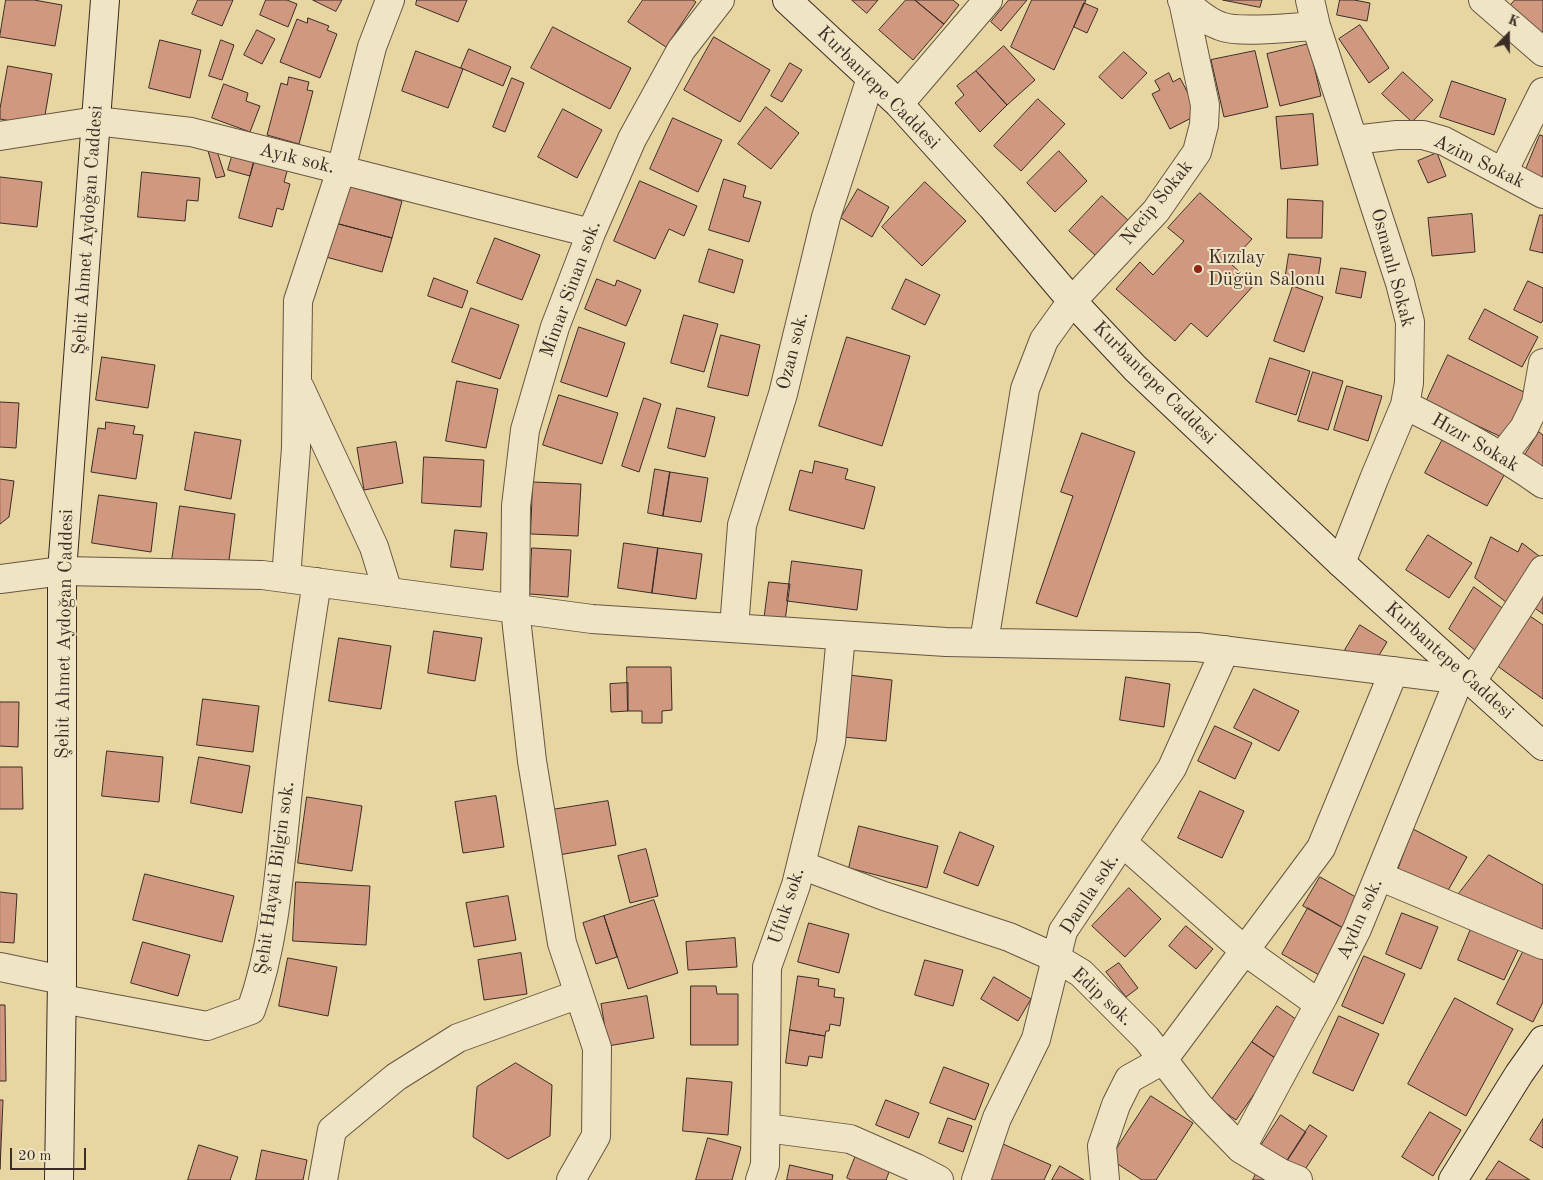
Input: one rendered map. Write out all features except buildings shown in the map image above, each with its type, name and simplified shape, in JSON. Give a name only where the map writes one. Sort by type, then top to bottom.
[{"type":"street","name":"Şehit Ahmet Aydoğan Caddesi","points":[[59,1180],[62,989],[62,571],[105,0]]},
{"type":"street","points":[[286,578],[296,448],[298,301],[341,170],[372,47],[390,0]]},
{"type":"street","name":"Mimar Sinan sok.","points":[[571,1180],[596,1136],[597,1048],[562,943],[532,760],[515,608],[516,506],[525,430],[555,327],[591,233],[636,131],[681,50],[720,0]]},
{"type":"street","name":"Kurbantepe Caddesi","points":[[786,0],[898,104],[992,207],[1072,301],[1135,368],[1465,681],[1543,746]]},
{"type":"street","points":[[898,104],[988,0]]},
{"type":"street","points":[[1182,0],[1203,17],[1220,27],[1237,30],[1313,13]]},
{"type":"street","name":"Necip Sokak","points":[[984,642],[1025,389],[1044,340],[1072,301],[1156,211],[1197,152],[1204,125],[1205,105],[1182,0]]},
{"type":"street","points":[[1482,0],[1543,52]]},
{"type":"street","name":"Osmanlı Sokak","points":[[1313,13],[1400,283],[1410,322],[1409,383],[1405,405],[1341,563]]},
{"type":"street","name":"Ozan sok.","points":[[734,628],[742,525],[783,394],[826,217],[870,78]]},
{"type":"street","points":[[1503,172],[1543,92]]},
{"type":"street","name":"Ayık sok.","points":[[0,136],[96,121],[191,132],[591,233]]},
{"type":"street","name":"Azim Sokak","points":[[1354,140],[1397,135],[1422,135],[1444,141],[1543,194]]},
{"type":"street","points":[[1502,456],[1524,428],[1536,403],[1543,363]]},
{"type":"street","points":[[297,382],[374,548],[388,592]]},
{"type":"street","name":"Hızır Sokak","points":[[1405,405],[1462,433],[1502,456],[1543,484]]},
{"type":"street","name":"Aydın sok.","points":[[1241,1149],[1357,929],[1465,681],[1543,570]]},
{"type":"street","points":[[0,579],[62,571],[262,575],[592,619],[984,642],[1197,647],[1465,681]]},
{"type":"street","name":"Şehit Hayati Bilgin sok.","points":[[0,967],[62,989],[207,1026],[251,1010],[262,980],[276,898],[302,681],[317,582]]},
{"type":"street","name":"Ufuk sok.","points":[[760,1180],[765,1165],[767,966],[796,886],[831,742],[841,635]]},
{"type":"street","name":"Damla sok.","points":[[976,1180],[997,1118],[1036,1039],[1063,930],[1172,768],[1225,650]]},
{"type":"street","points":[[1105,1180],[1102,1146],[1116,1105],[1129,1079],[1163,1060],[1321,848],[1394,672]]},
{"type":"street","points":[[1123,843],[1245,951],[1319,1004]]},
{"type":"street","name":"Edip sok.","points":[[801,865],[884,896],[1009,937],[1056,958],[1081,973],[1146,1038],[1199,1106],[1241,1149],[1298,1180]]},
{"type":"street","points":[[1379,876],[1543,945]]},
{"type":"street","points":[[323,1180],[332,1130],[396,1077],[458,1038],[579,994]]},
{"type":"street","points":[[1453,1180],[1519,1074],[1543,1040]]},
{"type":"street","points":[[766,1128],[850,1139],[939,1180]]},
{"type":"place","name":"Kızılay Düğün Salonu","points":[[1198,269]]}]
